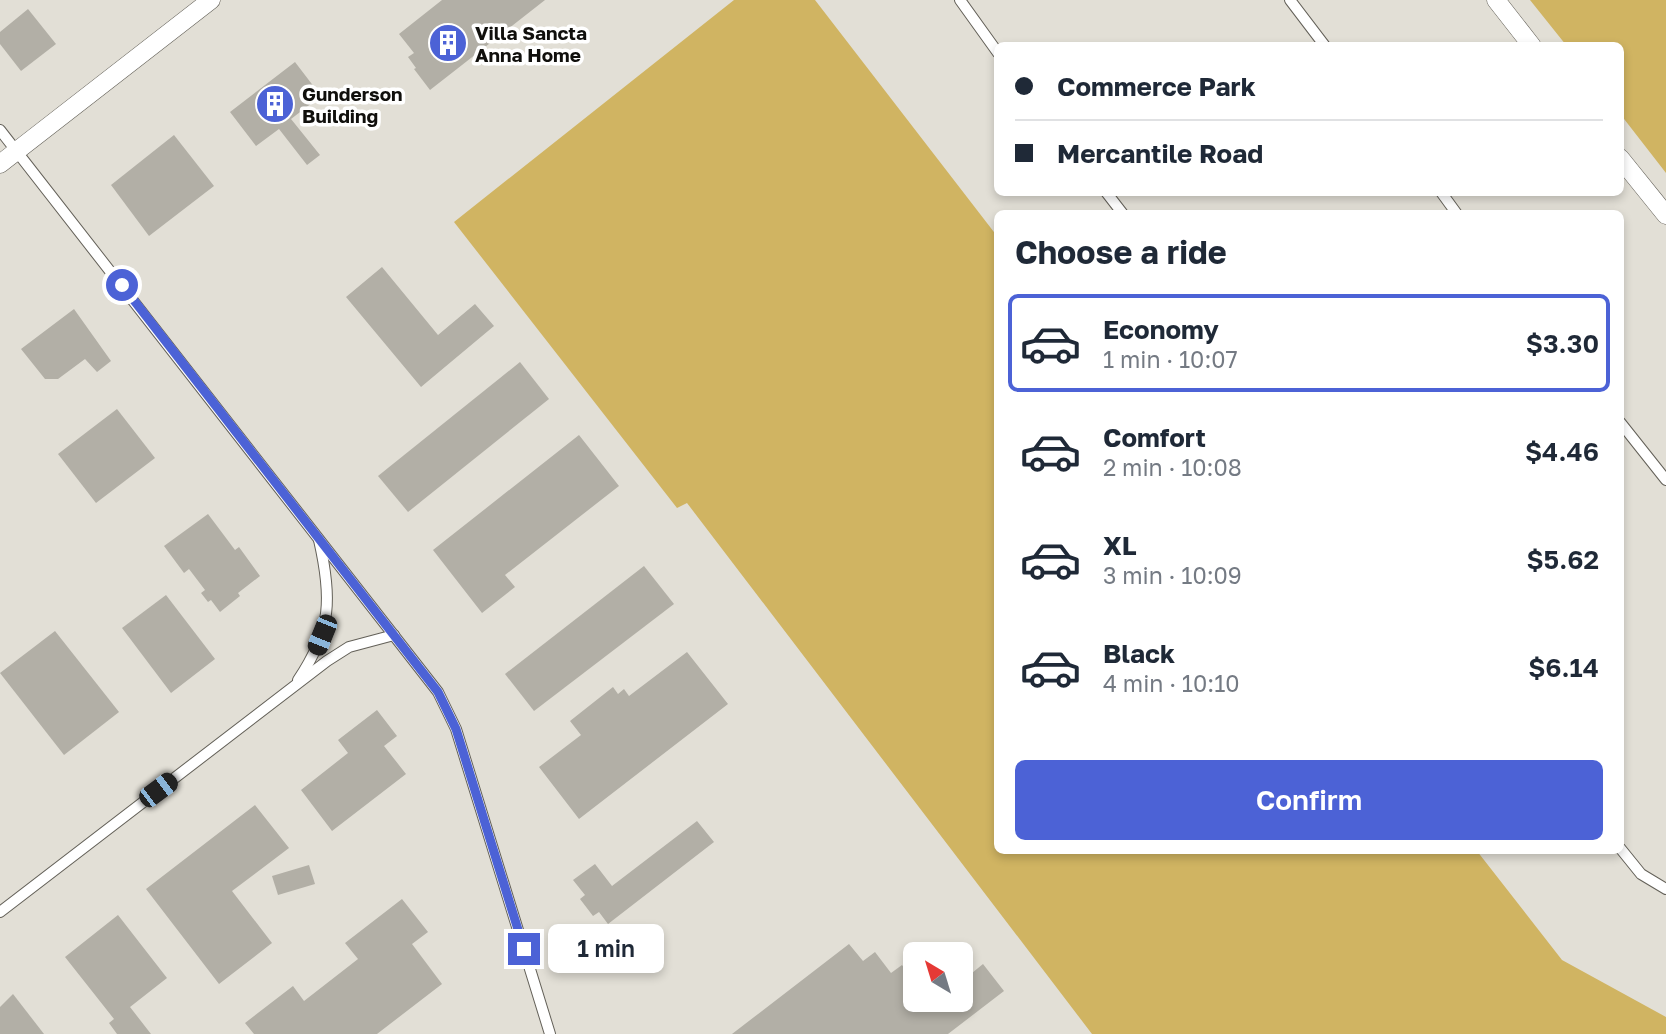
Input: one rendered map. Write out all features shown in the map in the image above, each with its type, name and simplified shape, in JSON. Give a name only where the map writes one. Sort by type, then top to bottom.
[{"type":"main road","points":[[0,164],[211,0]]},
{"type":"main road","points":[[1496,0],[1529,42]]},
{"type":"main road","points":[[1624,163],[1666,215]]},
{"type":"street","points":[[960,0],[994,47]]},
{"type":"street","points":[[1290,0],[1322,42]]},
{"type":"street","points":[[0,130],[438,692],[456,729],[550,1034]]},
{"type":"street","points":[[1624,427],[1666,480]]},
{"type":"street","points":[[293,689],[312,660],[327,612],[328,588],[318,536]]},
{"type":"street","points":[[0,912],[349,647],[394,635]]},
{"type":"street","points":[[1624,853],[1641,874],[1666,889]]},
{"type":"shaded area","points":[[734,0],[815,0],[994,232],[994,854],[1479,854],[1562,960],[1666,1017],[1666,1034],[1092,1034],[687,503],[677,508],[454,222]]},
{"type":"shaded area","points":[[1530,0],[1666,0],[1666,173],[1624,119],[1624,42],[1564,42]]},
{"type":"building","name":"Villa Sancta Anna Home","points":[[442,0],[545,0],[430,90],[408,57],[414,53],[399,34]]},
{"type":"building","points":[[28,9],[56,44],[21,71],[0,44],[0,32]]},
{"type":"building","name":"Gunderson Building","points":[[295,62],[321,96],[291,119],[320,155],[307,165],[279,129],[256,146],[230,112]]},
{"type":"building","points":[[174,135],[214,186],[149,236],[111,185]]},
{"type":"building","points":[[382,267],[438,335],[475,304],[494,326],[421,387],[346,297]]},
{"type":"building","points":[[74,309],[111,361],[97,372],[85,359],[58,379],[45,379],[21,349]]},
{"type":"building","points":[[520,362],[549,399],[408,512],[378,476]]},
{"type":"building","points":[[117,409],[155,458],[96,503],[58,454]]},
{"type":"building","points":[[579,435],[619,486],[505,575],[515,587],[482,613],[433,550]]},
{"type":"building","points":[[208,514],[235,550],[239,547],[260,576],[220,612],[211,600],[208,602],[201,593],[205,590],[189,569],[184,573],[164,546]]},
{"type":"building","points":[[644,566],[674,604],[534,711],[505,674]]},
{"type":"building","points":[[166,595],[215,659],[171,693],[122,628]]},
{"type":"building","points":[[55,631],[119,712],[64,755],[0,673]]},
{"type":"building","points":[[687,652],[728,704],[579,819],[539,767],[581,735],[570,721],[613,687],[618,694],[624,689],[629,696]]},
{"type":"building","points":[[377,710],[397,736],[384,746],[406,774],[332,831],[301,790],[348,753],[338,740]]},
{"type":"building","points":[[255,805],[289,848],[232,891],[272,943],[219,984],[146,889]]},
{"type":"building","points":[[697,821],[714,842],[608,924],[599,912],[593,916],[580,899],[585,895],[573,880],[595,864],[612,886]]},
{"type":"building","points":[[309,865],[315,884],[278,895],[272,876]]},
{"type":"building","points":[[402,899],[428,932],[412,944],[442,984],[377,1034],[254,1034],[245,1023],[293,986],[304,1001],[358,959],[345,943]]},
{"type":"building","points":[[118,915],[167,978],[130,1007],[151,1034],[117,1034],[109,1023],[114,1019],[65,957]]},
{"type":"building","points":[[849,944],[863,961],[875,952],[891,973],[902,965],[903,1012],[973,1012],[973,972],[983,964],[1004,991],[948,1034],[732,1034]]},
{"type":"building","points":[[13,994],[44,1034],[0,1034],[0,1007]]},
{"type":"place","name":"Villa Sancta Anna Home","points":[[448,43]]},
{"type":"place","name":"Gunderson Building","points":[[275,104]]},
{"type":"route","points":[[122,285],[438,692],[456,729],[524,949]]}]
